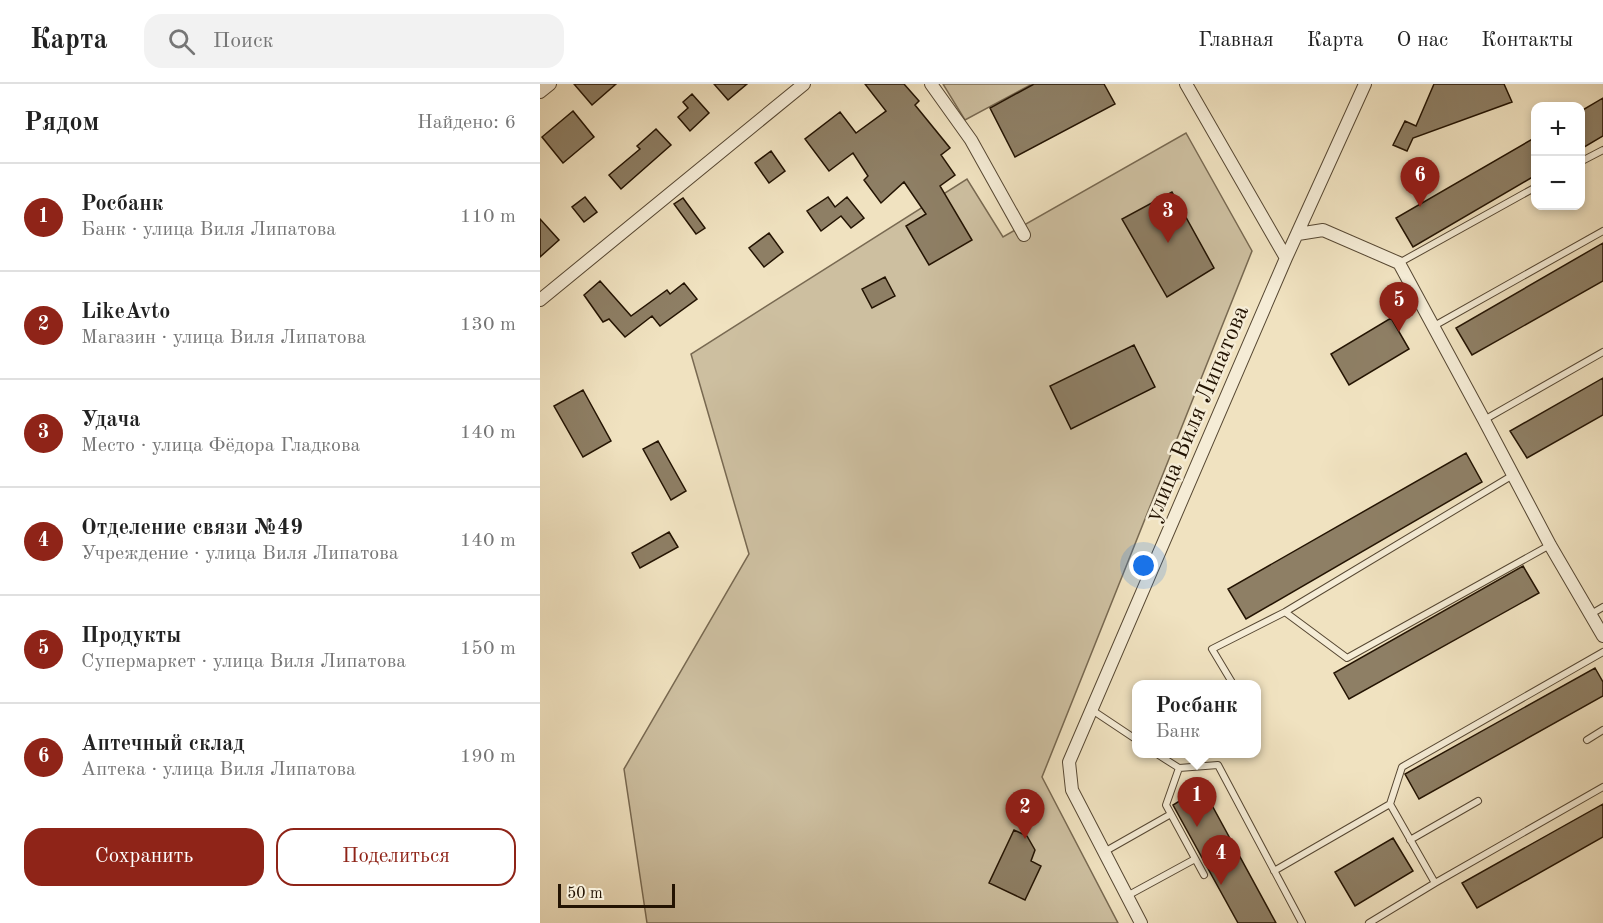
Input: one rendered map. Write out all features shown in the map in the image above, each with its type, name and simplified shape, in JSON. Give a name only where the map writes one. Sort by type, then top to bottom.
[{"type":"street","points":[[540,300],[804,84]]},
{"type":"street","points":[[931,84],[971,140],[1024,235]]},
{"type":"street","points":[[1186,84],[1286,258]]},
{"type":"street","name":"улица Виля Липатова","points":[[1141,923],[1072,790],[1069,762],[1286,258],[1365,84]]},
{"type":"street","points":[[1298,234],[1323,230],[1399,263],[1550,545],[1603,636]]},
{"type":"lane","points":[[1585,160],[1603,150]]},
{"type":"lane","points":[[1399,263],[1531,190]]},
{"type":"lane","points":[[1433,327],[1603,231]]},
{"type":"lane","points":[[1484,420],[1603,352]]},
{"type":"lane","points":[[1231,680],[1212,649],[1285,612],[1513,475]]},
{"type":"lane","points":[[1285,612],[1347,658],[1550,545]]},
{"type":"lane","points":[[1590,614],[1603,607]]},
{"type":"lane","points":[[1274,871],[1390,804],[1402,767],[1603,652]]},
{"type":"lane","points":[[1092,710],[1132,737]]},
{"type":"lane","points":[[1587,740],[1603,730]]},
{"type":"lane","points":[[1164,758],[1179,768],[1218,765],[1302,923]]},
{"type":"lane","points":[[1179,768],[1166,805],[1204,875]]},
{"type":"lane","points":[[1369,923],[1603,787]]},
{"type":"lane","points":[[1410,840],[1478,801]]},
{"type":"lane","points":[[1390,804],[1435,883]]},
{"type":"lane","points":[[1103,853],[1171,814]]},
{"type":"lane","points":[[1127,896],[1195,859]]},
{"type":"shaded area","points":[[943,84],[1032,84],[965,120]]},
{"type":"shaded area","points":[[1186,133],[1252,251],[1042,777],[1118,923],[647,923],[624,769],[749,554],[691,354],[967,179],[1003,237]]},
{"type":"building","points":[[574,84],[616,84],[592,105]]},
{"type":"building","points":[[714,84],[747,84],[728,100]]},
{"type":"building","points":[[865,84],[904,84],[919,101],[915,105],[950,148],[941,155],[955,175],[940,186],[972,240],[929,265],[906,226],[926,214],[904,182],[881,203],[864,180],[868,176],[853,153],[829,171],[805,139],[840,112],[856,133],[886,111]]},
{"type":"building","points":[[1034,84],[1104,84],[1115,104],[1015,157],[990,108]]},
{"type":"building","points":[[1434,84],[1504,84],[1512,102],[1413,138],[1407,151],[1393,145],[1405,121],[1416,126]]},
{"type":"building","points":[[692,94],[709,113],[690,131],[678,117],[688,108],[683,102]]},
{"type":"building","points":[[1603,98],[1603,136],[1585,147],[1585,109]]},
{"type":"building","points":[[573,111],[594,137],[563,163],[542,137]]},
{"type":"building","points":[[656,129],[671,145],[621,189],[609,175],[640,149],[637,146]]},
{"type":"building","points":[[1531,140],[1531,178],[1413,247],[1396,218]]},
{"type":"building","points":[[771,151],[785,171],[769,183],[755,163]]},
{"type":"building","points":[[1172,192],[1214,268],[1167,297],[1122,219]]},
{"type":"building","points":[[585,197],[597,212],[584,222],[572,207]]},
{"type":"building","points":[[828,197],[835,207],[847,197],[864,218],[851,228],[841,216],[821,231],[807,211]]},
{"type":"building","points":[[683,198],[705,228],[696,234],[674,204]]},
{"type":"building","points":[[540,219],[559,240],[540,257]]},
{"type":"building","points":[[769,233],[783,252],[764,267],[749,248]]},
{"type":"building","points":[[1603,243],[1603,281],[1472,355],[1456,328]]},
{"type":"building","points":[[885,277],[895,296],[872,308],[862,289]]},
{"type":"building","points":[[600,281],[631,316],[667,290],[670,294],[684,283],[697,299],[660,326],[652,316],[625,337],[609,319],[603,322],[584,295]]},
{"type":"building","points":[[1391,318],[1409,349],[1349,385],[1331,354]]},
{"type":"building","points":[[1134,345],[1155,387],[1071,429],[1050,386]]},
{"type":"building","points":[[1603,378],[1603,415],[1527,458],[1510,431]]},
{"type":"building","points":[[583,390],[611,441],[583,457],[554,406]]},
{"type":"building","points":[[658,441],[686,491],[671,500],[643,449]]},
{"type":"building","points":[[1466,453],[1482,482],[1246,619],[1228,589]]},
{"type":"building","points":[[669,532],[678,547],[640,568],[632,553]]},
{"type":"building","points":[[1523,566],[1539,593],[1349,699],[1334,673]]},
{"type":"building","points":[[1595,668],[1603,682],[1603,696],[1419,799],[1405,774]]},
{"type":"building","points":[[1202,787],[1276,923],[1238,923],[1173,805]]},
{"type":"building","points":[[1603,804],[1603,837],[1477,908],[1462,883]]},
{"type":"building","points":[[1014,830],[1027,836],[1035,850],[1031,861],[1041,866],[1025,900],[989,883]]},
{"type":"building","points":[[1393,838],[1413,871],[1355,906],[1335,872]]},
{"type":"place","name":"Аптечный склад","points":[[1420,207]]},
{"type":"place","name":"Удача","points":[[1168,243]]},
{"type":"place","name":"Продукты","points":[[1399,332]]},
{"type":"place","name":"Росбанк","points":[[1197,827]]},
{"type":"place","name":"LikeAvto","points":[[1025,839]]},
{"type":"place","name":"Отделение связи №49","points":[[1221,885]]}]
